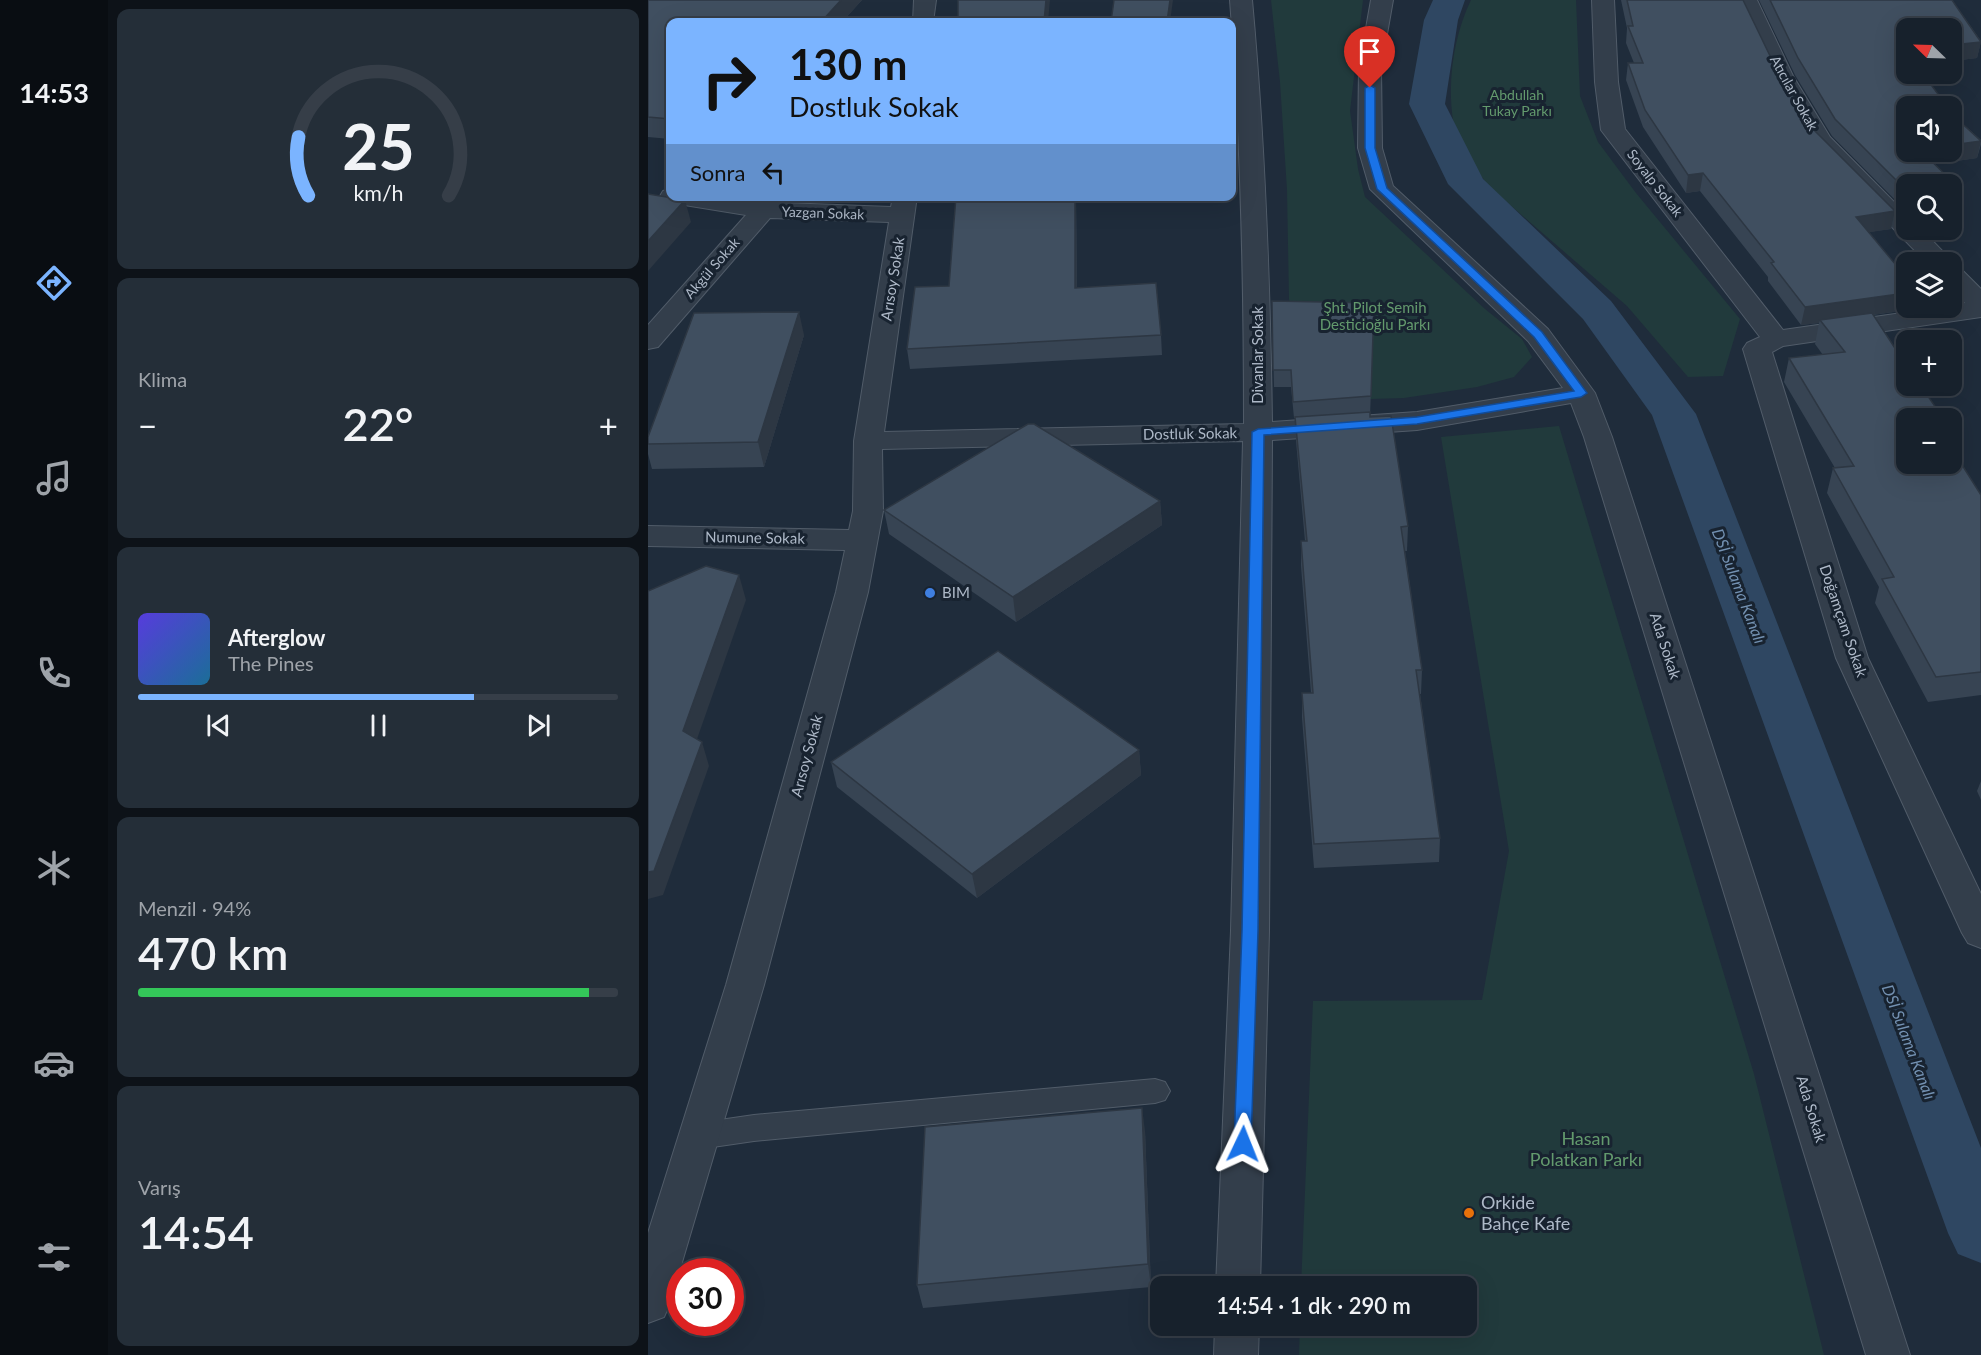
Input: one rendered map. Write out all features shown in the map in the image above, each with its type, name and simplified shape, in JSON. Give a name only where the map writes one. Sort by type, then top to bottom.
[{"type":"street","points":[[923,18],[925,0]]},
{"type":"street","name":"Divanlar Sokak","points":[[1238,1276],[1250,919],[1258,432],[1257,248],[1250,108],[1241,0]]},
{"type":"street","name":"Ada Sokak","points":[[1383,0],[1370,68],[1370,148],[1382,189],[1538,335],[1581,393],[1602,448],[1888,1355]]},
{"type":"street","name":"Soyalp Sokak","points":[[1603,0],[1606,89],[1614,130],[1776,339]]},
{"type":"street","name":"Atıcılar Sokak","points":[[1746,0],[1782,76],[1821,141],[1896,218]]},
{"type":"street","name":"Yazgan Sokak","points":[[648,193],[666,195]]},
{"type":"street","name":"Yazgan Sokak","points":[[741,201],[904,206]]},
{"type":"street","name":"Akgül Sokak","points":[[648,341],[769,203]]},
{"type":"street","name":"Arısoy Sokak","points":[[648,1303],[745,985],[852,592],[868,511],[868,441],[904,206]]},
{"type":"street","name":"Atıcılar Sokak","points":[[1918,240],[1930,252]]},
{"type":"street","points":[[1962,284],[1981,301]]},
{"type":"street","points":[[1776,339],[1981,309]]},
{"type":"street","name":"Doğamçam Sokak","points":[[1776,339],[1757,349],[1852,658],[1981,933]]},
{"type":"street","name":"Dostluk Sokak","points":[[868,441],[1258,432],[1417,421],[1581,393]]},
{"type":"street","name":"Numune Sokak","points":[[648,536],[862,540]]},
{"type":"street","points":[[1236,1355],[1237,1336]]},
{"type":"lane","points":[[699,1136],[766,1126],[1155,1091]]},
{"type":"green space","name":"Şht. Pilot Semih Desticioğlu Parkı","points":[[1271,0],[1363,0],[1350,111],[1358,169],[1365,197],[1485,309],[1522,339],[1532,357],[1514,377],[1477,387],[1404,398],[1302,401],[1289,299],[1287,190],[1280,82]]},
{"type":"green space","name":"Abdullah Tukay Parkı","points":[[1471,0],[1576,0],[1580,96],[1598,142],[1636,193],[1740,319],[1723,376],[1688,377],[1627,306],[1488,186],[1458,137],[1451,105],[1453,58],[1460,28]]},
{"type":"green space","name":"Hasan Polatkan Parkı","points":[[1559,426],[1754,1074],[1824,1355],[1299,1355],[1300,1336],[1477,1336],[1477,1276],[1301,1276],[1313,1001],[1482,1000],[1509,851],[1441,437]]},
{"type":"building","points":[[648,0],[841,0],[825,18],[666,18],[666,119],[648,117]]},
{"type":"building","points":[[958,0],[1046,0],[1044,18],[958,18]]},
{"type":"building","points":[[1114,0],[1170,0],[1168,18],[1112,18]]},
{"type":"building","points":[[1627,0],[1743,0],[1772,60],[1814,130],[1895,211],[1856,217],[1896,265],[1896,294],[1805,307],[1771,263],[1774,262],[1703,173],[1688,175],[1645,110],[1628,63],[1643,63],[1628,26],[1633,26]]},
{"type":"building","points":[[1770,0],[1952,0],[1981,42],[1962,44],[1962,18],[1896,18],[1896,84],[1930,84],[1940,96],[1896,96],[1896,162],[1932,162],[1945,174],[1896,174],[1896,180],[1835,119],[1798,58]]},
{"type":"building","points":[[1962,123],[1981,141],[1962,144]]},
{"type":"building","points":[[648,194],[666,197],[666,201],[684,201],[648,241]]},
{"type":"building","points":[[956,201],[1075,201],[1075,288],[1156,283],[1161,335],[907,349],[915,287],[949,286]]},
{"type":"building","points":[[1272,301],[1374,303],[1371,396],[1293,402],[1291,370],[1273,370]]},
{"type":"building","points":[[799,312],[758,442],[648,444],[648,437],[694,313]]},
{"type":"building","points":[[1872,313],[1896,350],[1896,396],[1928,396],[1936,408],[1896,408],[1896,474],[1962,474],[1962,465],[1981,495],[1981,672],[1936,677],[1882,579],[1894,577],[1833,468],[1854,466],[1789,358],[1845,352],[1820,320]]},
{"type":"building","points":[[1370,412],[1370,417],[1391,416],[1408,526],[1401,527],[1422,670],[1416,670],[1440,838],[1314,844],[1302,693],[1313,693],[1301,541],[1307,541],[1295,417]]},
{"type":"building","points":[[1028,424],[1034,424],[1160,501],[1013,597],[884,510]]},
{"type":"building","points":[[706,566],[739,575],[683,731],[702,742],[654,871],[648,872],[648,591]]},
{"type":"building","points":[[998,651],[1139,750],[972,874],[831,762]]},
{"type":"building","points":[[1142,1108],[1148,1264],[917,1285],[925,1127]]},
{"type":"waterway","name":"DSİ Sulama Kanalı","points":[[1449,0],[1441,20],[1427,104],[1467,184],[1597,310],[1674,414],[1981,1233]]},
{"type":"place","name":"BIM","points":[[930,593]]},
{"type":"place","name":"Orkide Bahçe Kafe","points":[[1469,1213]]},
{"type":"route","points":[[1243,1144],[1250,931],[1258,432],[1417,421],[1581,393],[1538,335],[1382,189],[1370,148],[1370,88]]}]
